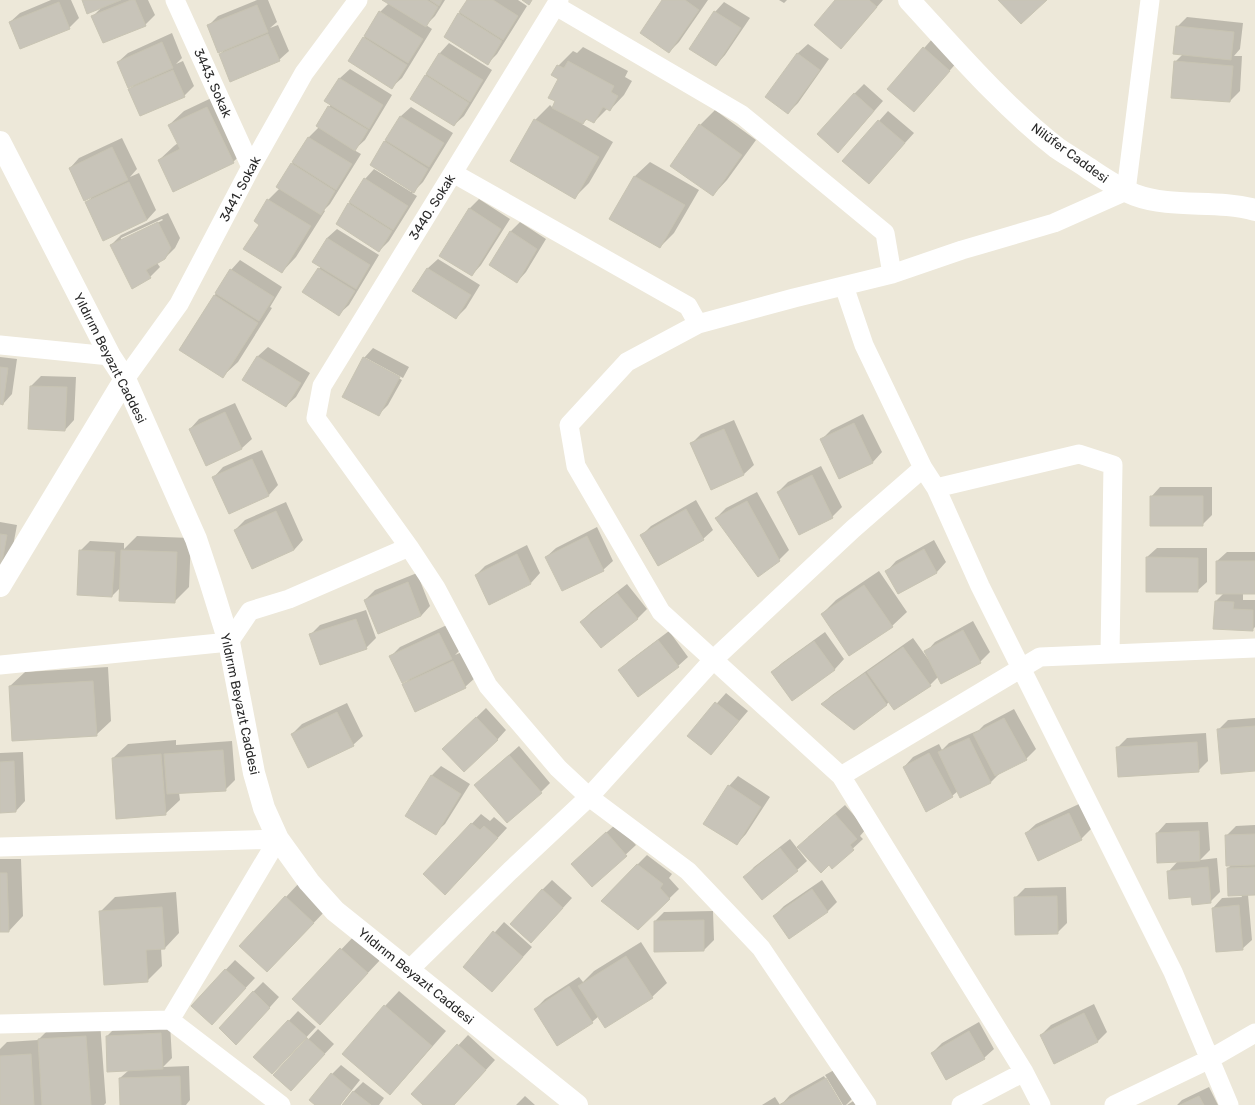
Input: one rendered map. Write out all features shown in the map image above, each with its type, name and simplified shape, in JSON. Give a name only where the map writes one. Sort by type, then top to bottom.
[{"type":"main road","name":"Nilüfer Caddesi","points":[[909,0],[976,73],[1022,119],[1058,149],[1114,185],[1136,195],[1158,201],[1222,204],[1255,210]]},
{"type":"main road","name":"Yıldırım Beyazıt Caddesi","points":[[0,142],[110,356],[125,380],[196,539],[230,642],[254,773],[264,808],[278,839],[309,882],[335,912],[577,1105]]},
{"type":"main road","points":[[0,586],[125,380]]},
{"type":"street","name":"3443. Sokak","points":[[175,0],[251,167]]},
{"type":"street","name":"3441. Sokak","points":[[125,380],[179,304],[251,167],[304,73],[358,0]]},
{"type":"street","points":[[1041,1105],[1024,1072],[841,776],[661,612],[576,466],[569,426],[627,362],[698,324],[794,298],[892,274],[962,250],[1054,223],[1126,191],[1150,0]]},
{"type":"street","points":[[557,3],[742,115],[885,233],[892,274]]},
{"type":"street","name":"3440. Sokak","points":[[409,547],[316,418],[322,386],[557,3]]},
{"type":"street","points":[[453,173],[688,306],[698,324]]},
{"type":"street","points":[[844,286],[864,345],[923,468],[936,488],[980,586],[1173,972],[1229,1105]]},
{"type":"street","points":[[0,345],[110,356]]},
{"type":"street","points":[[936,488],[1079,454],[1112,465],[1110,654]]},
{"type":"street","points":[[409,970],[510,871],[589,797],[714,659],[853,529],[923,468]]},
{"type":"street","points":[[0,665],[230,642],[250,611],[289,599],[409,547],[436,588],[488,686],[558,768],[589,797],[688,871],[761,948],[867,1105]]},
{"type":"street","points":[[841,776],[1040,658],[1255,648]]},
{"type":"street","points":[[0,847],[278,839]]},
{"type":"street","points":[[170,1020],[278,839]]},
{"type":"street","points":[[0,1024],[170,1020],[281,1105]]},
{"type":"street","points":[[1114,1105],[1210,1059],[1255,1033]]},
{"type":"street","points":[[961,1105],[1024,1072]]},
{"type":"building","points":[[82,0],[121,0],[87,14]]},
{"type":"building","points":[[131,0],[135,0],[146,26],[103,43],[91,16]]},
{"type":"building","points":[[382,0],[427,0],[438,7],[426,27]]},
{"type":"building","points":[[430,0],[442,0],[439,6]]},
{"type":"building","points":[[467,0],[493,0],[518,16],[503,40],[459,12]]},
{"type":"building","points":[[522,0],[532,0],[529,5]]},
{"type":"building","points":[[662,0],[685,0],[699,10],[669,53],[640,33]]},
{"type":"building","points":[[835,0],[869,0],[877,7],[841,49],[814,25]]},
{"type":"building","points":[[998,0],[1047,0],[1021,24]]},
{"type":"building","points":[[59,2],[70,29],[20,49],[9,22]]},
{"type":"building","points":[[257,5],[268,32],[218,53],[207,25]]},
{"type":"building","points":[[379,11],[423,39],[408,63],[364,36]]},
{"type":"building","points":[[714,11],[741,28],[716,66],[689,49]]},
{"type":"building","points":[[458,13],[502,41],[488,65],[444,37]]},
{"type":"building","points":[[1176,26],[1234,32],[1231,60],[1173,54]]},
{"type":"building","points":[[268,34],[280,61],[230,82],[219,54]]},
{"type":"building","points":[[363,37],[407,65],[392,89],[348,61]]},
{"type":"building","points":[[162,42],[173,68],[128,88],[117,62]]},
{"type":"building","points":[[923,47],[950,71],[914,112],[887,89]]},
{"type":"building","points":[[439,53],[483,80],[470,102],[426,74]]},
{"type":"building","points":[[797,53],[820,70],[788,114],[765,97]]},
{"type":"building","points":[[568,61],[614,86],[611,92],[618,96],[610,111],[603,107],[594,123],[586,119],[583,124],[552,108],[555,101],[548,98],[558,79],[551,75],[557,65],[564,68]]},
{"type":"building","points":[[1174,61],[1233,66],[1230,102],[1171,98]]},
{"type":"building","points":[[173,70],[185,97],[140,116],[128,89]]},
{"type":"building","points":[[425,75],[469,103],[454,126],[410,99]]},
{"type":"building","points":[[339,78],[383,105],[369,129],[324,101]]},
{"type":"building","points":[[854,93],[874,111],[838,153],[817,134]]},
{"type":"building","points":[[328,106],[368,130],[355,151],[316,126]]},
{"type":"building","points":[[207,107],[234,163],[173,192],[158,160],[180,149],[168,125]]},
{"type":"building","points":[[400,116],[444,143],[429,167],[385,140]]},
{"type":"building","points":[[534,119],[599,157],[575,199],[510,161]]},
{"type":"building","points":[[878,120],[905,143],[869,184],[842,161]]},
{"type":"building","points":[[699,124],[742,155],[713,196],[670,166]]},
{"type":"building","points":[[308,137],[352,164],[336,190],[292,162]]},
{"type":"building","points":[[384,141],[428,169],[414,193],[370,165]]},
{"type":"building","points":[[112,147],[128,180],[84,201],[69,168]]},
{"type":"building","points":[[291,163],[335,191],[321,215],[276,187]]},
{"type":"building","points":[[634,176],[685,205],[660,248],[609,219]]},
{"type":"building","points":[[364,178],[408,206],[393,230],[349,202]]},
{"type":"building","points":[[129,182],[147,220],[103,241],[85,202]]},
{"type":"building","points":[[267,199],[311,226],[282,273],[243,249],[259,225],[254,221]]},
{"type":"building","points":[[348,203],[392,231],[379,252],[336,224]]},
{"type":"building","points":[[469,208],[501,229],[472,276],[439,256]]},
{"type":"building","points":[[158,222],[171,248],[165,259],[146,270],[151,278],[132,289],[110,245]]},
{"type":"building","points":[[510,231],[537,249],[517,283],[489,265]]},
{"type":"building","points":[[327,238],[370,265],[356,289],[312,262]]},
{"type":"building","points":[[318,268],[355,291],[339,316],[302,292]]},
{"type":"building","points":[[427,268],[471,295],[456,319],[412,291]]},
{"type":"building","points":[[230,269],[274,297],[259,321],[215,293]]},
{"type":"building","points":[[214,295],[258,323],[223,378],[179,350]]},
{"type":"building","points":[[257,356],[301,383],[286,407],[242,380]]},
{"type":"building","points":[[363,357],[400,377],[379,416],[342,397]]},
{"type":"building","points":[[0,367],[8,368],[3,405],[0,404]]},
{"type":"building","points":[[30,386],[67,387],[65,431],[28,429]]},
{"type":"building","points":[[225,412],[242,449],[206,466],[189,429]]},
{"type":"building","points":[[854,423],[873,463],[839,479],[820,439]]},
{"type":"building","points":[[724,429],[744,475],[711,490],[690,443]]},
{"type":"building","points":[[252,459],[269,496],[229,514],[212,477]]},
{"type":"building","points":[[812,475],[833,518],[799,535],[777,492]]},
{"type":"building","points":[[1150,496],[1203,496],[1203,526],[1150,526]]},
{"type":"building","points":[[747,501],[780,561],[758,577],[715,518]]},
{"type":"building","points":[[686,509],[704,540],[658,566],[640,535]]},
{"type":"building","points":[[276,511],[294,550],[252,569],[234,530]]},
{"type":"building","points":[[0,534],[7,535],[1,568],[0,568]]},
{"type":"building","points":[[587,536],[604,571],[562,591],[545,557]]},
{"type":"building","points":[[924,549],[937,573],[898,594],[885,571]]},
{"type":"building","points":[[79,550],[115,552],[112,597],[77,595]]},
{"type":"building","points":[[121,550],[177,552],[175,603],[119,601]]},
{"type":"building","points":[[517,554],[531,584],[489,605],[475,575]]},
{"type":"building","points":[[1146,557],[1198,558],[1198,592],[1146,592]]},
{"type":"building","points":[[1216,561],[1255,561],[1255,594],[1216,594]]},
{"type":"building","points":[[408,582],[421,616],[378,634],[364,600]]},
{"type":"building","points":[[864,585],[893,627],[849,656],[821,614]]},
{"type":"building","points":[[617,593],[638,619],[601,648],[580,622]]},
{"type":"building","points":[[1215,601],[1234,602],[1233,609],[1253,610],[1253,631],[1213,629]]},
{"type":"building","points":[[356,619],[367,649],[320,665],[309,634]]},
{"type":"building","points":[[963,630],[981,663],[941,684],[924,651]]},
{"type":"building","points":[[439,633],[452,659],[402,683],[389,656]]},
{"type":"building","points":[[658,640],[679,667],[638,697],[618,670]]},
{"type":"building","points":[[814,641],[835,670],[792,701],[771,672]]},
{"type":"building","points":[[903,647],[931,686],[894,710],[867,672]]},
{"type":"building","points":[[453,661],[466,688],[415,712],[402,684]]},
{"type":"building","points":[[865,673],[887,705],[854,730],[821,704]]},
{"type":"building","points":[[93,681],[97,736],[12,741],[9,686]]},
{"type":"building","points":[[715,702],[739,721],[711,755],[687,736]]},
{"type":"building","points":[[337,712],[354,746],[308,768],[291,734]]},
{"type":"building","points":[[476,717],[498,740],[464,772],[442,749]]},
{"type":"building","points":[[1004,718],[1027,760],[995,776],[973,734]]},
{"type":"building","points":[[1255,726],[1255,771],[1221,774],[1217,729]]},
{"type":"building","points":[[969,738],[991,783],[960,798],[938,752]]},
{"type":"building","points":[[1197,742],[1199,772],[1118,777],[1116,747]]},
{"type":"building","points":[[223,750],[226,791],[167,794],[164,754]]},
{"type":"building","points":[[929,753],[953,797],[926,812],[903,767]]},
{"type":"building","points":[[161,754],[166,815],[116,819],[112,758]]},
{"type":"building","points":[[509,755],[542,793],[507,823],[474,785]]},
{"type":"building","points":[[14,761],[16,812],[0,813],[0,762]]},
{"type":"building","points":[[431,775],[461,794],[436,835],[405,816]]},
{"type":"building","points":[[728,785],[761,807],[737,845],[703,824]]},
{"type":"building","points":[[1069,813],[1082,840],[1038,861],[1025,833]]},
{"type":"building","points":[[835,814],[857,839],[850,845],[854,850],[832,869],[829,865],[821,873],[797,847]]},
{"type":"building","points":[[471,823],[480,830],[484,826],[498,838],[445,895],[423,874]]},
{"type":"building","points":[[1199,831],[1200,861],[1157,863],[1156,833]]},
{"type":"building","points":[[606,832],[627,856],[592,887],[571,864]]},
{"type":"building","points":[[1255,834],[1255,865],[1226,866],[1225,835]]},
{"type":"building","points":[[780,848],[798,871],[762,900],[743,877]]},
{"type":"building","points":[[637,864],[663,884],[660,888],[670,899],[638,930],[601,901]]},
{"type":"building","points":[[1208,867],[1211,903],[1192,905],[1191,897],[1169,899],[1167,871]]},
{"type":"building","points":[[1255,867],[1255,895],[1228,896],[1227,868]]},
{"type":"building","points":[[0,873],[7,873],[9,932],[0,932]]},
{"type":"building","points":[[542,889],[563,908],[531,943],[510,924]]},
{"type":"building","points":[[812,889],[828,912],[789,939],[773,916]]},
{"type":"building","points":[[285,896],[314,923],[267,972],[239,946]]},
{"type":"building","points":[[1057,896],[1058,934],[1015,935],[1014,897]]},
{"type":"building","points":[[1239,905],[1243,950],[1216,952],[1212,908]]},
{"type":"building","points":[[162,907],[165,949],[146,950],[148,982],[104,985],[99,911]]},
{"type":"building","points":[[704,920],[704,951],[654,952],[654,921]]},
{"type":"building","points":[[493,931],[523,957],[492,992],[463,967]]},
{"type":"building","points":[[340,948],[368,973],[320,1025],[292,999]]},
{"type":"building","points":[[626,956],[653,998],[605,1028],[578,986]]},
{"type":"building","points":[[225,969],[246,988],[212,1025],[191,1006]]},
{"type":"building","points":[[569,986],[593,1023],[557,1046],[534,1009]]},
{"type":"building","points":[[253,991],[270,1008],[236,1045],[219,1028]]},
{"type":"building","points":[[384,1005],[432,1046],[390,1095],[342,1054]]},
{"type":"building","points":[[1084,1013],[1098,1042],[1054,1064],[1040,1035]]},
{"type":"building","points":[[288,1020],[307,1037],[272,1074],[253,1057]]},
{"type":"building","points":[[969,1031],[985,1059],[946,1080],[931,1053]]},
{"type":"building","points":[[161,1033],[163,1069],[107,1072],[106,1036]]},
{"type":"building","points":[[86,1036],[91,1105],[42,1105],[38,1039]]},
{"type":"building","points":[[307,1038],[325,1054],[291,1091],[273,1075]]},
{"type":"building","points":[[457,1044],[486,1070],[454,1105],[423,1105],[411,1094]]},
{"type":"building","points":[[31,1054],[34,1105],[0,1105],[0,1056]]},
{"type":"building","points":[[331,1073],[351,1090],[340,1105],[315,1105],[309,1100]]},
{"type":"building","points":[[180,1076],[181,1105],[120,1105],[119,1078]]},
{"type":"building","points":[[826,1078],[842,1105],[779,1105]]},
{"type":"building","points":[[353,1091],[371,1105],[342,1105]]},
{"type":"building","points":[[1199,1096],[1204,1105],[1180,1105]]}]
